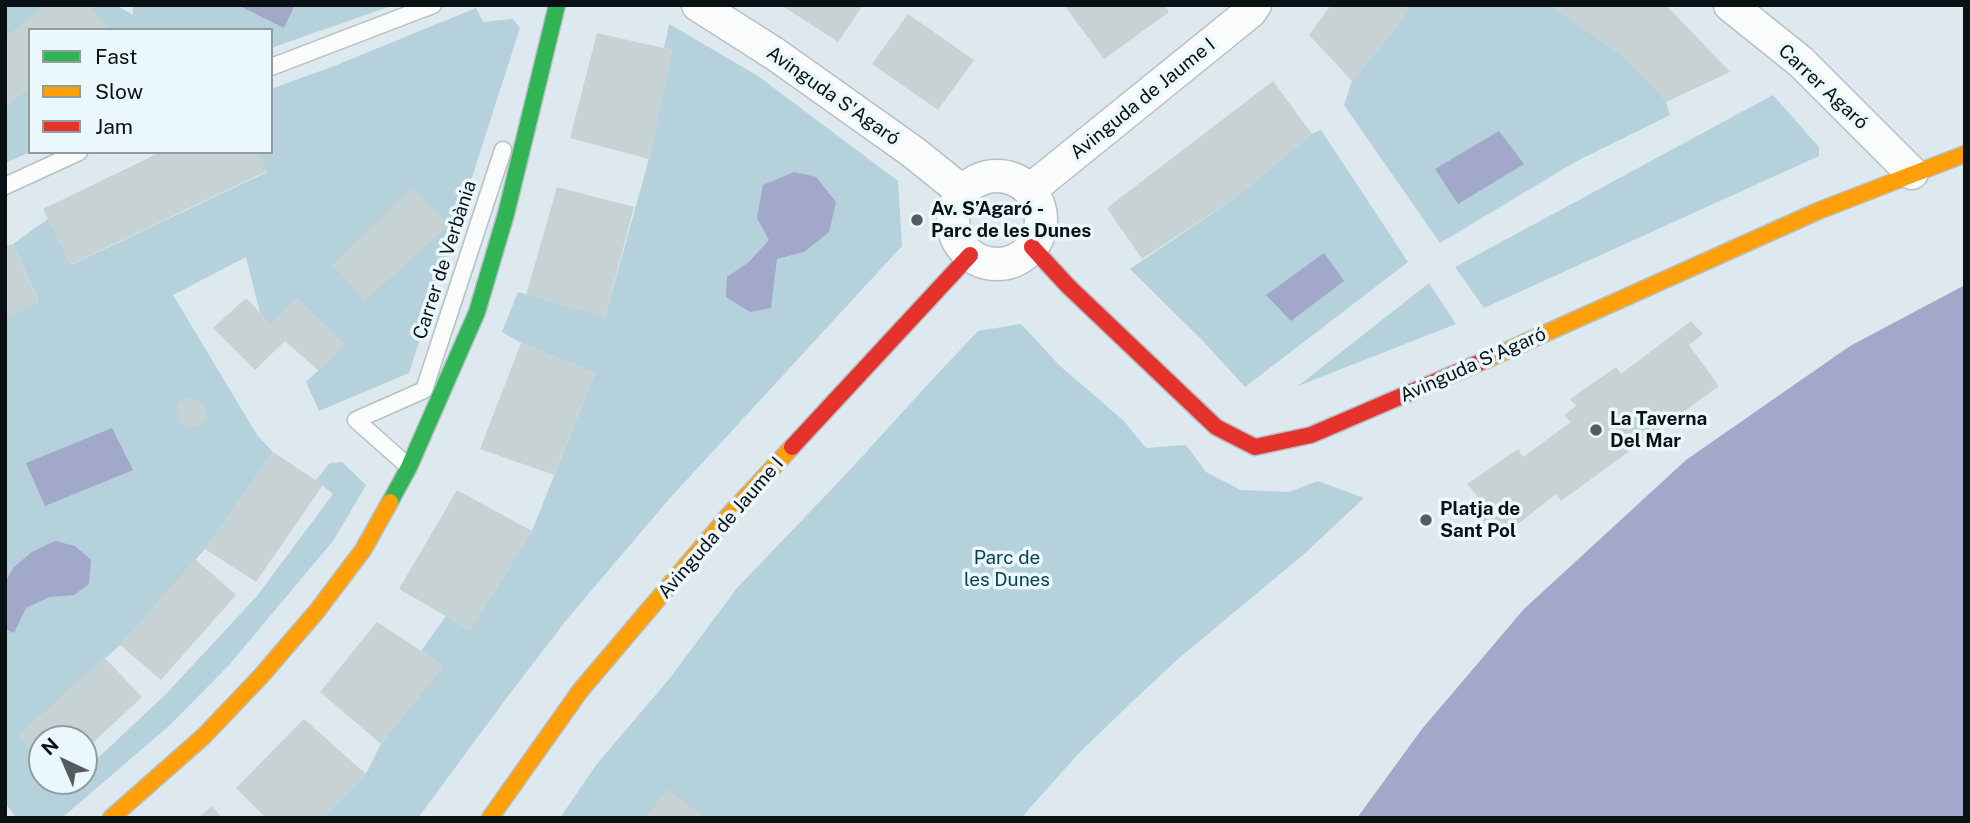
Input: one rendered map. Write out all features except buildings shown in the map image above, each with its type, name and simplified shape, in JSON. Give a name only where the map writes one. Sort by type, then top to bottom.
[{"type":"street","points":[[111,818],[204,736],[309,620],[363,550],[409,467],[477,312],[506,214],[557,5]]},
{"type":"street","name":"Avinguda S'Agaró","points":[[698,5],[775,54],[913,152],[964,193]]},
{"type":"street","name":"Avinguda de Jaume I","points":[[1030,190],[1250,12],[1255,5]]},
{"type":"street","name":"Carrer Agaró","points":[[1730,5],[1801,62],[1912,173]]},
{"type":"street","name":"Avinguda S'Agaró","points":[[1032,247],[1068,286],[1216,428],[1255,447],[1311,435],[1493,357],[1818,211],[1965,154]]},
{"type":"street","points":[[996,176],[1014,179],[1030,190],[1037,200],[1041,224],[1032,247],[1014,261],[1003,264],[980,260],[970,255],[959,241],[954,225],[956,208],[964,193],[978,181],[996,176]]},
{"type":"street","name":"Avinguda de Jaume I","points":[[490,818],[580,691],[729,515],[970,255]]},
{"type":"lane","points":[[273,66],[433,5]]},
{"type":"lane","name":"Carrer de Verbània","points":[[409,467],[356,420],[424,390],[551,5]]},
{"type":"lane","points":[[5,186],[75,154]]},
{"type":"green space","points":[[5,5],[116,5],[133,15],[133,5],[394,5],[273,47],[273,28],[28,28],[28,153],[5,163]]},
{"type":"green space","points":[[1409,5],[1550,5],[1620,54],[1666,102],[1670,115],[1575,162],[1440,243],[1344,105],[1352,81],[1397,27]]},
{"type":"green space","points":[[476,8],[483,22],[513,19],[520,28],[409,373],[319,411],[306,382],[345,345],[297,299],[271,325],[260,313],[246,257],[173,295],[257,435],[273,452],[205,549],[120,645],[19,735],[28,745],[28,795],[89,795],[62,818],[17,818],[5,803],[5,318],[39,302],[13,244],[48,219],[71,265],[267,172],[259,154],[273,154],[273,88]]},
{"type":"green space","points":[[669,24],[758,76],[898,181],[902,246],[670,498],[568,618],[418,818],[322,818],[366,774],[381,744],[443,666],[421,651],[446,616],[470,630],[532,531],[595,373],[521,343],[502,332],[518,292],[605,317],[649,159],[672,50],[664,48]]},
{"type":"green space","points":[[1773,95],[1819,147],[1819,156],[1484,308],[1455,267]]},
{"type":"green space","points":[[1321,130],[1408,262],[1245,387],[1130,269],[1235,198],[1312,134]]},
{"type":"green space","points":[[1429,283],[1456,324],[1298,386]]},
{"type":"green space","name":"Parc de les Dunes","points":[[1021,324],[1060,366],[1124,421],[1146,448],[1186,445],[1206,472],[1241,490],[1289,492],[1318,481],[1364,498],[1303,555],[1178,659],[1134,700],[1079,753],[1021,818],[560,818],[596,765],[670,678],[737,588],[978,331]]},
{"type":"green space","points":[[342,462],[366,485],[333,541],[229,665],[171,724],[98,787],[98,758],[166,694],[257,596],[333,494],[316,480],[330,463]]},
{"type":"shaded area","points":[[238,5],[291,5],[294,7],[284,28]]},
{"type":"shaded area","points":[[1499,131],[1524,164],[1458,204],[1435,169]]},
{"type":"shaded area","points":[[794,172],[816,177],[836,202],[829,232],[804,252],[777,259],[771,308],[750,312],[726,297],[727,277],[749,262],[769,240],[757,218],[763,185]]},
{"type":"shaded area","points":[[1324,253],[1344,281],[1291,321],[1266,295]]},
{"type":"shaded area","points":[[1965,285],[1965,818],[1357,818],[1422,729],[1524,609],[1686,460],[1850,346]]},
{"type":"shaded area","points":[[112,428],[133,470],[45,506],[26,463]]},
{"type":"shaded area","points":[[55,541],[75,546],[91,560],[89,584],[74,595],[49,597],[26,608],[14,633],[5,629],[5,582],[14,567],[32,552]]},
{"type":"traffic: fast","points":[[390,502],[409,467],[477,312],[506,214],[557,5]]},
{"type":"traffic: slow","points":[[1488,359],[1818,211],[1965,154]]},
{"type":"traffic: slow","points":[[490,818],[580,691],[729,515],[792,447]]},
{"type":"traffic: slow","points":[[111,818],[204,736],[262,675],[317,611],[363,550],[390,502]]},
{"type":"traffic: jam","points":[[1032,247],[1068,286],[1216,427],[1255,447],[1311,435],[1488,359]]},
{"type":"traffic: jam","points":[[792,447],[970,255]]},
{"type":"place","name":"Av. S’Agaró - Parc de les Dunes","points":[[917,220]]},
{"type":"place","name":"La Taverna Del Mar","points":[[1596,430]]},
{"type":"place","name":"Platja de Sant Pol","points":[[1426,520]]}]
